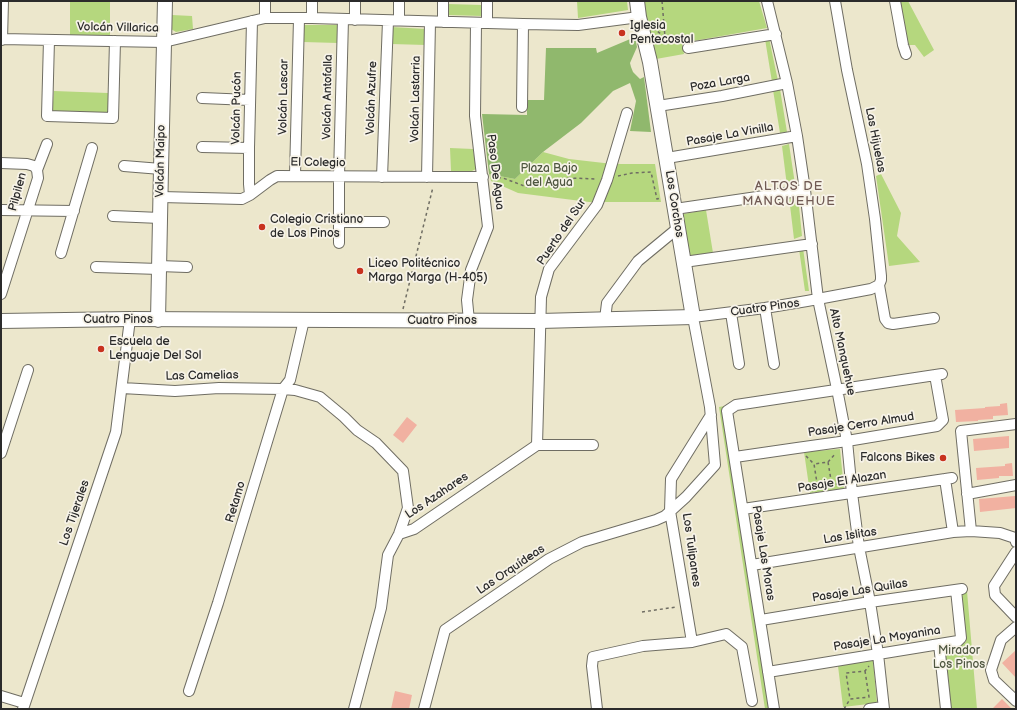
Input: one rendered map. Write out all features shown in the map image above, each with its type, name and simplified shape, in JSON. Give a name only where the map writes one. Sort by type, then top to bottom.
[{"type":"street","points":[[2,40],[3,1]]},
{"type":"street","name":"Volcán Maipo","points":[[158,320],[165,1]]},
{"type":"street","points":[[264,18],[265,1]]},
{"type":"street","points":[[312,1],[312,18]]},
{"type":"street","points":[[355,1],[355,20]]},
{"type":"street","name":"Volcán Azufre","points":[[382,177],[394,21],[399,1]]},
{"type":"street","points":[[443,1],[443,22]]},
{"type":"street","points":[[487,1],[487,23]]},
{"type":"street","name":"Los Corchos","points":[[637,1],[658,106],[710,411]]},
{"type":"street","name":"Alto Manquehue","points":[[767,1],[787,83],[797,136],[818,299],[847,441],[859,548],[870,602],[884,708]]},
{"type":"street","name":"Las Hijuelas","points":[[835,1],[847,70],[868,172],[881,276],[879,285],[885,319],[888,323],[893,324],[934,318]]},
{"type":"street","points":[[895,1],[906,54]]},
{"type":"street","name":"Volcán Villarica","points":[[2,40],[164,42],[264,18],[578,24],[639,17]]},
{"type":"street","name":"Volcán Lascar","points":[[295,175],[299,19]]},
{"type":"street","name":"Volcán Antofalla","points":[[339,243],[343,19]]},
{"type":"street","name":"Volcán Pucón","points":[[250,195],[248,184],[252,21]]},
{"type":"street","name":"Volcán Lastarria","points":[[430,22],[431,177]]},
{"type":"street","name":"Paso De Agua","points":[[468,321],[467,300],[471,270],[488,227],[475,116],[476,23]]},
{"type":"street","points":[[522,107],[524,24]]},
{"type":"street","points":[[688,48],[776,34]]},
{"type":"street","points":[[49,40],[47,116],[113,118],[115,41]]},
{"type":"street","name":"Poza Larga","points":[[658,106],[722,96],[787,83]]},
{"type":"street","points":[[202,98],[250,100]]},
{"type":"street","name":"Puerto del Sur","points":[[540,321],[541,297],[549,270],[597,205],[608,180],[627,113]]},
{"type":"street","name":"Pasaje La Vinilla","points":[[667,158],[797,136]]},
{"type":"street","name":"Pilpilen","points":[[1,294],[38,178],[37,170],[47,144]]},
{"type":"street","points":[[202,147],[249,148]]},
{"type":"street","points":[[61,253],[92,148]]},
{"type":"street","points":[[1,163],[27,164],[34,166],[37,170]]},
{"type":"street","points":[[124,166],[161,169]]},
{"type":"street","name":"El Colegio","points":[[161,197],[242,199],[277,176],[483,177]]},
{"type":"street","points":[[674,203],[805,190]]},
{"type":"street","points":[[1,210],[74,211]]},
{"type":"street","points":[[113,216],[160,218]]},
{"type":"street","points":[[339,222],[384,222]]},
{"type":"street","points":[[606,319],[607,303],[638,261],[678,228]]},
{"type":"street","points":[[684,262],[812,244]]},
{"type":"street","points":[[1,259],[12,259]]},
{"type":"street","points":[[96,267],[187,267]]},
{"type":"street","name":"Cuatro Pinos","points":[[1,321],[540,321],[693,317],[731,313],[818,299],[871,289],[879,285]]},
{"type":"street","points":[[765,308],[774,364]]},
{"type":"street","points":[[731,313],[739,364]]},
{"type":"street","name":"Los Tijerales","points":[[23,706],[116,432],[130,320]]},
{"type":"street","name":"Retamo","points":[[189,691],[218,603],[283,389],[290,380],[304,320]]},
{"type":"street","points":[[540,321],[537,445],[593,445]]},
{"type":"street","points":[[1,454],[28,370]]},
{"type":"street","name":"Pasaje Cerro Almud","points":[[735,457],[937,426],[943,420],[938,374],[837,389]]},
{"type":"street","name":"Las Camelias","points":[[122,388],[175,391],[220,388],[283,389],[295,390],[320,397],[357,430],[376,444],[403,471],[408,508],[399,534]]},
{"type":"street","name":"Pasaje Las Moras","points":[[774,709],[728,410],[736,405],[837,389]]},
{"type":"street","points":[[670,511],[671,479],[710,411]]},
{"type":"street","name":"Los Tulipanes","points":[[692,642],[670,511],[686,497],[715,465],[710,411]]},
{"type":"street","points":[[971,531],[961,431],[1016,424]]},
{"type":"street","name":"Los Azahares","points":[[354,709],[381,608],[388,555],[399,534],[414,529],[537,445]]},
{"type":"street","name":"Pasaje El Alazan","points":[[743,509],[949,479],[953,532]]},
{"type":"street","points":[[967,494],[1016,485]]},
{"type":"street","name":"Las Orquídeas","points":[[424,709],[446,630],[548,559],[582,542],[656,520],[665,516],[670,511]]},
{"type":"street","name":"Las Islitas","points":[[752,565],[953,532],[971,531],[1000,533],[1015,538],[1016,542]]},
{"type":"street","points":[[1016,552],[994,586],[995,595],[1016,617]]},
{"type":"street","name":"Pasaje Las Quilas","points":[[760,620],[960,589]]},
{"type":"street","name":"Pasaje La Moyanina","points":[[768,672],[958,641],[962,638],[960,589]]},
{"type":"street","points":[[1016,627],[1001,640],[991,670],[994,680],[1016,701]]},
{"type":"street","points":[[597,709],[592,666],[593,657],[643,646],[692,642],[726,634],[742,647],[752,701]]},
{"type":"street","points":[[939,644],[946,709]]},
{"type":"street","points":[[1,696],[23,706]]},
{"type":"street","points":[[869,709],[884,708]]},
{"type":"path","points":[[662,1],[665,37]]},
{"type":"path","points":[[639,17],[665,37],[688,48]]},
{"type":"path","points":[[483,177],[503,178],[527,187],[569,178],[608,180],[632,173],[651,172],[657,199],[674,203]]},
{"type":"path","points":[[400,321],[431,177]]},
{"type":"path","points":[[828,462],[831,480],[817,483],[814,464],[828,462]]},
{"type":"path","points":[[642,612],[686,605]]},
{"type":"path","points":[[844,709],[850,699],[846,673],[865,671],[869,696],[850,699]]},
{"type":"green space","points":[[70,1],[110,1],[110,36],[70,35]]},
{"type":"green space","points":[[577,1],[627,1],[628,10],[578,18]]},
{"type":"green space","points":[[643,1],[759,1],[767,28],[682,43],[684,54],[656,59]]},
{"type":"green space","points":[[900,1],[908,1],[934,50],[924,57],[915,45],[907,45]]},
{"type":"green space","points":[[447,4],[483,5],[482,16],[447,15]]},
{"type":"green space","points":[[172,15],[192,16],[193,29],[176,32],[171,29]]},
{"type":"green space","points":[[303,25],[338,25],[338,43],[303,42]]},
{"type":"green space","points":[[391,27],[426,29],[426,45],[391,44]]},
{"type":"green space","points":[[635,37],[637,47],[630,63],[633,72],[640,79],[644,77],[651,132],[630,131],[636,101],[630,83],[613,91],[581,123],[543,152],[515,179],[489,174],[482,114],[527,115],[527,100],[544,100],[546,48],[596,48],[597,53]]},
{"type":"green space","points":[[769,38],[778,81],[772,82],[765,39]]},
{"type":"green space","points":[[780,89],[787,132],[780,133],[773,90]]},
{"type":"green space","points":[[54,91],[108,93],[108,114],[52,113]]},
{"type":"green space","points":[[789,144],[795,184],[787,186],[782,146]]},
{"type":"green space","points":[[450,148],[473,149],[476,169],[472,171],[451,171]]},
{"type":"green space","name":"Plaza Bajo del Agua","points":[[543,152],[569,159],[604,163],[655,164],[661,202],[589,202],[518,193],[491,181],[489,174],[515,179]]},
{"type":"green space","points":[[881,174],[901,213],[897,236],[920,262],[889,266],[876,176]]},
{"type":"green space","points":[[798,196],[802,236],[794,239],[789,197]]},
{"type":"green space","points":[[706,210],[713,253],[690,258],[683,214]]},
{"type":"green space","points":[[803,248],[809,291],[805,291],[799,249]]},
{"type":"green space","points":[[725,406],[771,709],[765,709],[719,407]]},
{"type":"green space","points":[[840,449],[844,489],[810,493],[804,452]]},
{"type":"green space","name":"Mirador Los Pinos","points":[[967,591],[977,709],[950,709],[948,674],[943,648],[966,642],[960,592]]},
{"type":"green space","points":[[873,660],[877,703],[843,707],[838,666]]},
{"type":"building","points":[[1007,403],[1008,415],[993,416],[993,419],[956,422],[955,410],[1000,406],[1000,404]]},
{"type":"building","points":[[407,417],[417,425],[403,443],[393,435]]},
{"type":"building","points":[[1009,436],[1009,448],[974,451],[973,439]]},
{"type":"building","points":[[1012,463],[1013,476],[999,476],[999,478],[977,480],[976,468],[1005,466],[1005,464]]},
{"type":"building","points":[[1015,496],[1016,508],[980,512],[979,499]]},
{"type":"building","points":[[1016,650],[1016,678],[1002,663]]},
{"type":"building","points":[[395,691],[412,695],[409,709],[391,709]]},
{"type":"building","points":[[1002,699],[1012,709],[992,709]]},
{"type":"place","name":"Iglesia Pentecostal","points":[[622,33]]},
{"type":"place","name":"Colegio Cristiano de Los Pinos","points":[[262,227]]},
{"type":"place","name":"Liceo Politécnico Marga Marga (H-405)","points":[[360,271]]},
{"type":"place","name":"Escuela de Lenguaje Del Sol","points":[[101,349]]},
{"type":"place","name":"Falcons Bikes","points":[[943,458]]},
{"type":"district","name":"ALTOS DE MANQUEHUE","points":[[789,194]]}]
